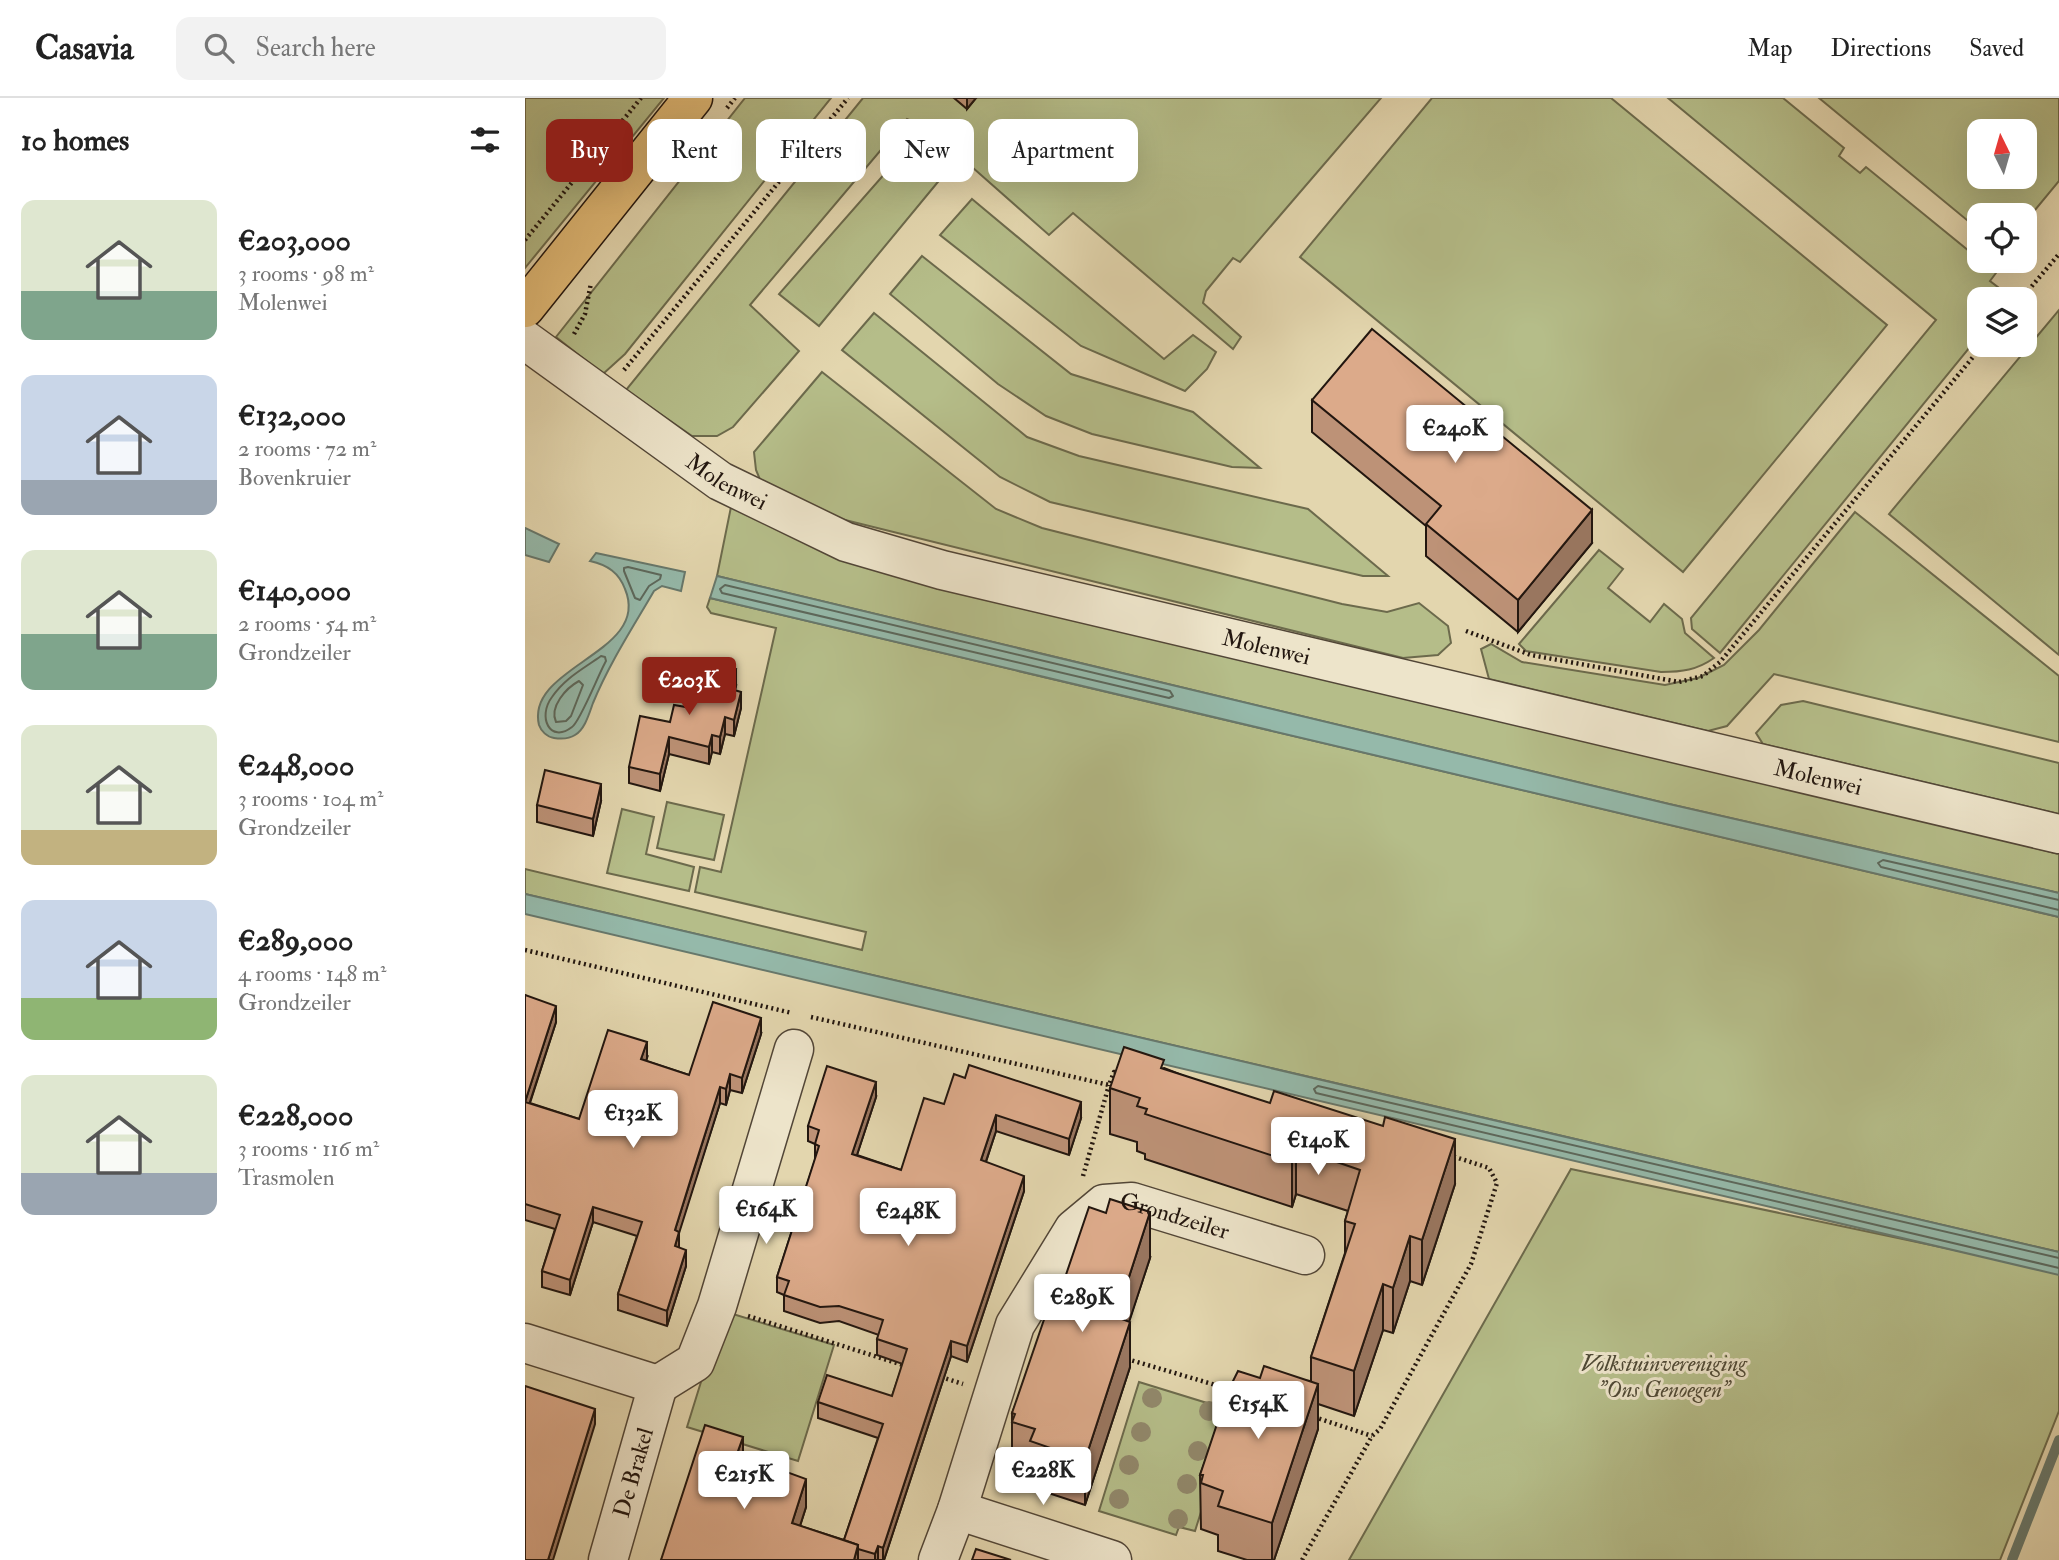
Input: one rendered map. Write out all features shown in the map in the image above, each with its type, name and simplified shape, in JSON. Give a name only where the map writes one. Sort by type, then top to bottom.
[{"type":"main road","points":[[525,307],[694,98]]},
{"type":"street","name":"Molenwei","points":[[525,340],[720,481],[846,542],[942,570],[2059,834]]},
{"type":"street","points":[[525,1343],[658,1385],[695,1362],[717,1306],[794,1049]]},
{"type":"street","name":"Grondzeiler","points":[[939,1560],[1015,1325],[1074,1229],[1104,1204],[1132,1202],[1305,1255]]},
{"type":"street","name":"De Brakel","points":[[608,1560],[658,1385]]},
{"type":"street","points":[[957,1510],[1112,1560]]},
{"type":"path","points":[[525,240],[641,98]]},
{"type":"path","points":[[602,398],[848,98]]},
{"type":"path","points":[[2031,287],[2059,254]]},
{"type":"path","points":[[1466,631],[1531,655],[1679,681],[1703,676],[1720,662],[1973,357]]},
{"type":"path","points":[[525,950],[1109,1086]]},
{"type":"path","points":[[1074,1229],[1083,1176],[1109,1086],[1114,1072],[1127,1076]]},
{"type":"path","points":[[1302,1560],[1372,1436],[1380,1429],[1471,1264],[1497,1183],[1489,1168],[1439,1152]]},
{"type":"path","points":[[717,1306],[914,1369]]},
{"type":"path","points":[[1119,1356],[1238,1392]]},
{"type":"path","points":[[941,1377],[993,1394]]},
{"type":"path","points":[[1311,1416],[1372,1436]]},
{"type":"green space","points":[[525,98],[664,98],[633,136],[633,119],[546,119],[546,182],[595,182],[525,268]]},
{"type":"green space","points":[[745,98],[831,98],[814,119],[756,119],[756,182],[763,182],[625,354],[603,374],[556,337],[679,182],[742,182],[742,119],[728,119]]},
{"type":"green space","points":[[863,98],[1381,98],[1240,262],[1233,258],[1206,291],[1203,303],[1241,337],[1233,349],[1073,213],[1049,235],[989,182],[1138,182],[1138,119],[988,119],[988,181],[974,169],[974,119],[880,119],[880,151],[866,168],[866,119],[846,119]]},
{"type":"green space","points":[[1432,98],[1611,98],[1887,325],[1683,572],[1300,257]]},
{"type":"green space","points":[[1668,98],[1783,98],[1844,148],[1839,156],[1860,173],[1866,167],[1967,249],[1967,273],[1996,273],[1990,281],[1998,287],[1967,287],[1967,351],[1720,653],[1692,629],[1691,618],[1936,320]]},
{"type":"green space","points":[[1819,98],[2059,98],[2059,181],[2037,208],[2037,203],[1967,203],[1967,220]]},
{"type":"green space","points":[[880,179],[880,182],[938,182],[819,326],[779,294]]},
{"type":"green space","points":[[795,182],[854,182],[750,305],[799,351],[733,427],[717,436],[692,436],[626,390]]},
{"type":"green space","points":[[972,199],[1164,359],[1193,335],[1216,352],[1207,369],[1185,391],[1081,346],[940,235]]},
{"type":"green space","points":[[922,256],[1071,374],[1193,412],[1260,468],[1232,467],[1092,434],[1046,416],[998,384],[890,294]]},
{"type":"green space","points":[[2059,310],[2059,655],[1889,514],[2020,357],[2037,357],[2037,336]]},
{"type":"green space","points":[[874,313],[1027,437],[1079,456],[1308,509],[1388,576],[1363,576],[1050,502],[1000,477],[842,350]]},
{"type":"green space","points":[[822,372],[996,509],[1042,528],[1342,604],[1387,612],[1419,603],[1448,626],[1451,643],[1438,655],[1403,658],[841,519],[761,482],[756,470],[754,452]]},
{"type":"green space","points":[[732,502],[834,551],[2059,854],[2059,893],[1669,804],[717,576]]},
{"type":"green space","points":[[1855,512],[2059,676],[2059,742],[1774,674],[1727,726],[1708,731],[1489,679],[1481,649],[1491,644],[1522,662],[1665,685],[1698,678],[1724,665],[1759,630]]},
{"type":"green space","points":[[1599,550],[1623,569],[1608,588],[1650,622],[1664,604],[1682,619],[1685,633],[1714,658],[1689,670],[1661,672],[1526,651],[1519,644]]},
{"type":"green space","points":[[710,598],[2059,917],[2059,1252],[525,894],[525,869],[862,950],[866,932],[695,892],[700,867],[721,872],[776,628],[711,613],[707,607]]},
{"type":"green space","points":[[1803,701],[2059,763],[2059,814],[1763,744],[1756,733],[1781,705]]},
{"type":"green space","points":[[667,802],[724,815],[714,860],[657,848]]},
{"type":"green space","points":[[622,809],[654,817],[646,854],[694,867],[689,891],[607,873]]},
{"type":"green space","name":"Volkstuinvereniging \"Ons Genoegen\"","points":[[1571,1169],[2059,1272],[2059,1411],[2000,1560],[1349,1560]]},
{"type":"green space","points":[[723,1311],[834,1345],[798,1461],[687,1427]]},
{"type":"green space","points":[[1139,1382],[1233,1411],[1195,1531],[1179,1527],[1176,1535],[1099,1511]]},
{"type":"water","points":[[525,528],[559,544],[549,562],[525,555]]},
{"type":"water","points":[[596,553],[685,572],[681,591],[662,586],[654,591],[606,674],[581,729],[570,737],[551,737],[539,725],[540,705],[550,688],[606,645],[621,629],[628,611],[625,589],[620,578],[607,567],[590,561]]},
{"type":"water","points":[[717,576],[1669,804],[2059,893],[2059,917],[710,598]]},
{"type":"water","points":[[525,894],[2059,1252],[2059,1275],[525,914]]},
{"type":"building","points":[[1372,329],[1592,510],[1518,600],[1426,524],[1441,506],[1312,400]]},
{"type":"building","points":[[697,661],[736,669],[731,689],[741,692],[734,720],[725,717],[720,737],[712,735],[709,747],[669,737],[660,774],[629,767],[640,716],[670,722],[674,705],[686,707]]},
{"type":"building","points":[[545,770],[601,784],[593,819],[537,805]]},
{"type":"building","points":[[525,995],[556,1006],[525,1102]]},
{"type":"building","points":[[713,1002],[761,1018],[742,1078],[730,1074],[726,1089],[720,1087],[675,1230],[679,1232],[675,1246],[686,1250],[667,1311],[618,1294],[642,1222],[593,1207],[570,1280],[542,1271],[560,1215],[525,1204],[525,1102],[579,1119],[608,1030],[647,1042],[641,1059],[689,1075]]},
{"type":"building","points":[[1124,1047],[1164,1060],[1161,1068],[1270,1103],[1274,1091],[1383,1126],[1385,1117],[1455,1139],[1422,1240],[1410,1236],[1393,1288],[1383,1284],[1354,1371],[1311,1357],[1355,1224],[1345,1221],[1360,1170],[1296,1148],[1292,1162],[1145,1114],[1147,1109],[1137,1106],[1140,1098],[1110,1088]]},
{"type":"building","points":[[969,1065],[1081,1102],[1069,1139],[996,1115],[981,1160],[1024,1176],[967,1346],[951,1341],[883,1548],[878,1546],[875,1554],[858,1549],[858,1545],[844,1540],[883,1424],[818,1402],[827,1375],[892,1396],[907,1349],[877,1339],[883,1320],[839,1306],[820,1307],[784,1295],[789,1281],[777,1277],[819,1146],[815,1144],[819,1130],[808,1126],[827,1066],[876,1082],[852,1154],[901,1170],[924,1098],[944,1104],[954,1074],[965,1078]]},
{"type":"building","points":[[1110,1199],[1150,1212],[1116,1317],[1130,1322],[1085,1460],[1030,1441],[1035,1429],[1012,1422],[1015,1414],[1012,1413],[1048,1308],[1054,1310],[1089,1207],[1106,1213]]},
{"type":"building","points":[[1264,1366],[1318,1384],[1272,1523],[1218,1506],[1223,1491],[1201,1483],[1203,1475],[1200,1475],[1238,1371],[1260,1378]]},
{"type":"building","points":[[525,1386],[595,1409],[548,1560],[525,1560]]},
{"type":"building","points":[[705,1425],[743,1437],[737,1454],[806,1479],[792,1523],[858,1545],[854,1560],[661,1560]]},
{"type":"building","points":[[976,1549],[1011,1560],[972,1560]]},
{"type":"waterway","points":[[2012,1560],[2059,1440]]}]
